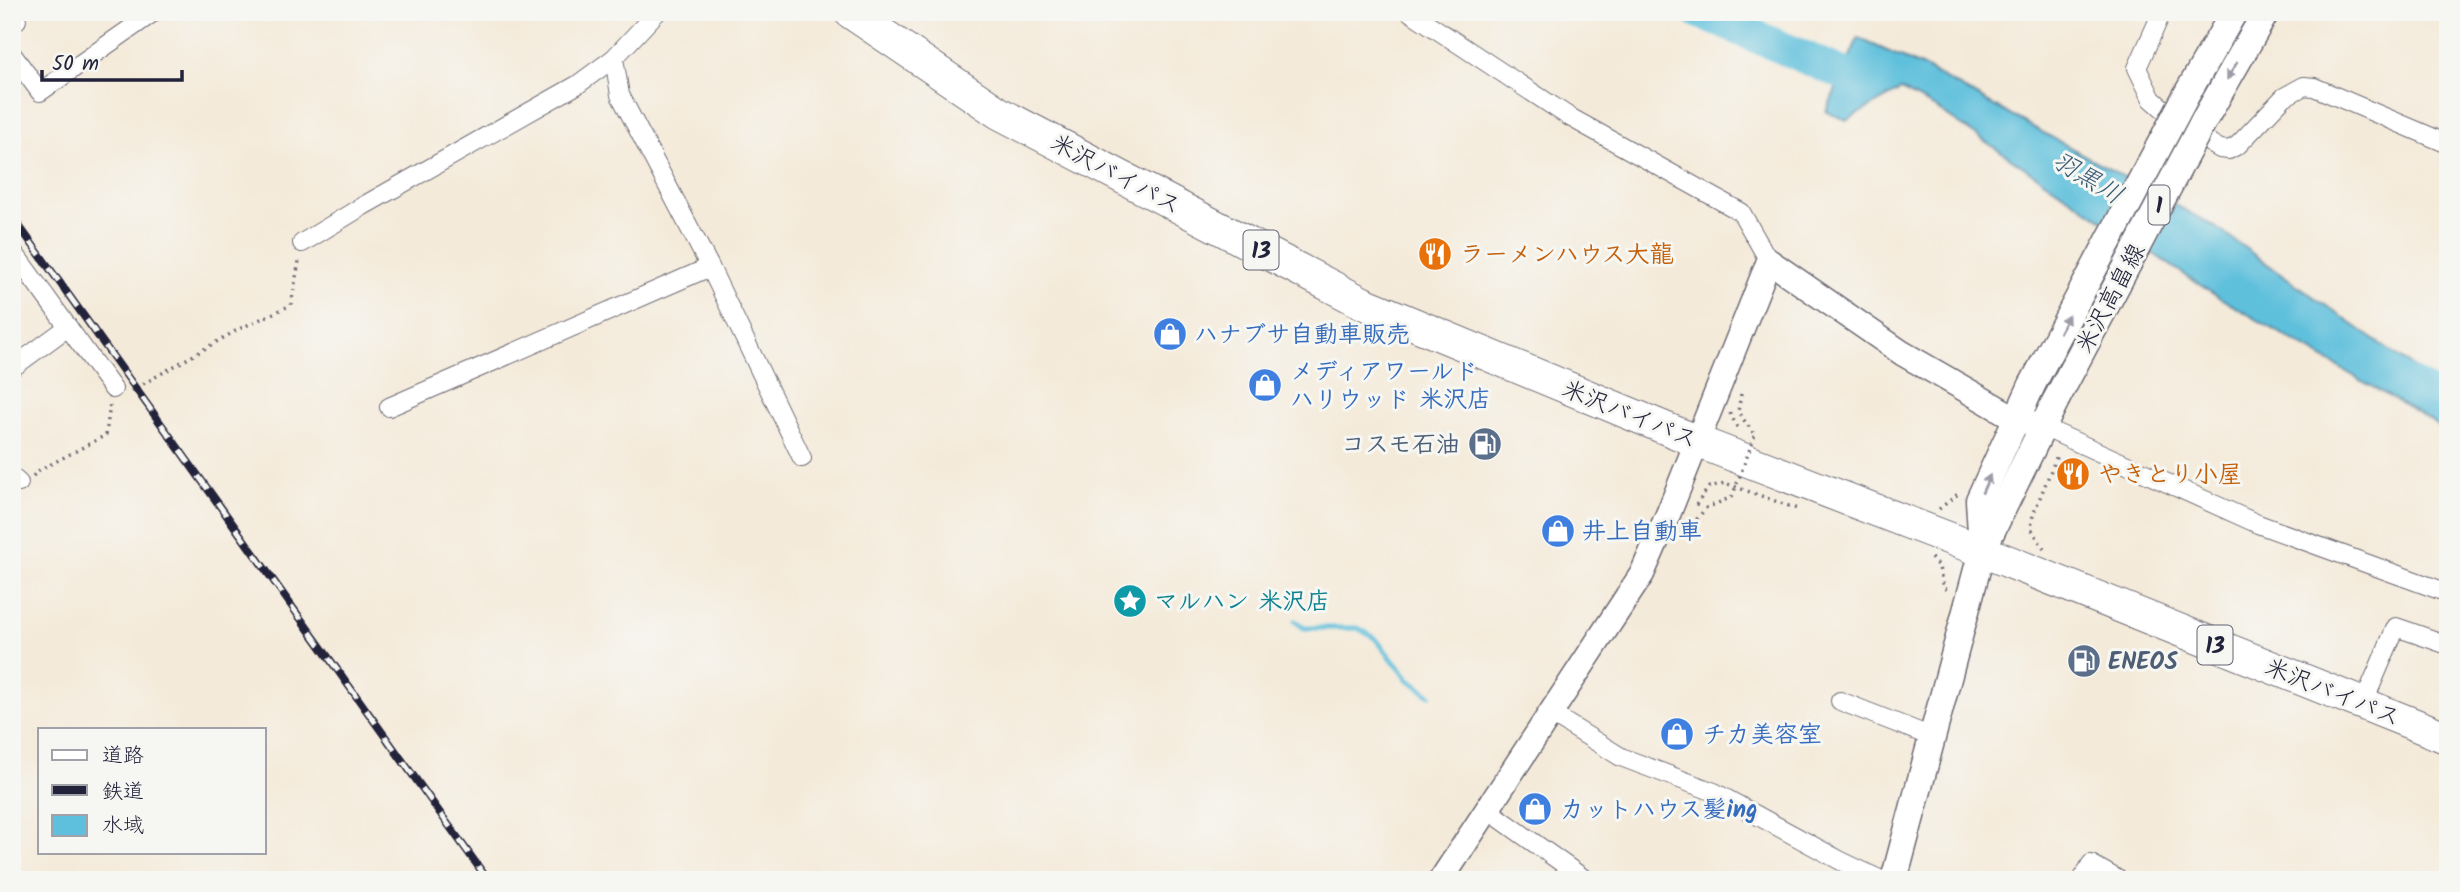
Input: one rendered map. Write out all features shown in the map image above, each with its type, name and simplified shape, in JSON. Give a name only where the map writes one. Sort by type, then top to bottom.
[{"type":"highway","name":"米沢バイパス","points":[[850,12],[999,113],[1363,303],[1696,441],[1982,551],[2448,738]]},
{"type":"main road","name":"米沢高畠線","points":[[1982,551],[1979,500],[2015,418],[2234,12]]},
{"type":"main road","name":"米沢高畠線","points":[[1894,880],[1982,551],[2054,431],[2056,401],[2203,122],[2266,12]]},
{"type":"street","points":[[12,54],[40,92],[154,12]]},
{"type":"street","points":[[302,243],[363,205],[577,85],[614,58],[657,12]]},
{"type":"street","points":[[1410,12],[1568,116],[1741,212],[1769,261],[1902,353],[2015,418],[2054,431],[2258,524],[2448,593]]},
{"type":"street","points":[[2162,12],[2137,68],[2152,99],[2185,128],[2220,149],[2229,150],[2238,145],[2284,97],[2304,86],[2314,87],[2448,144]]},
{"type":"street","points":[[12,14],[17,20],[12,24]]},
{"type":"street","points":[[614,58],[620,95],[710,267],[802,458]]},
{"type":"street","points":[[12,250],[113,389]]},
{"type":"street","points":[[1445,877],[1642,574],[1769,261]]},
{"type":"street","points":[[389,407],[710,267]]},
{"type":"street","points":[[12,368],[68,327]]},
{"type":"street","points":[[2363,704],[2396,627],[2448,645]]},
{"type":"street","points":[[1840,701],[1932,737]]},
{"type":"street","points":[[1550,713],[1621,757],[1714,792],[1881,880]]},
{"type":"street","points":[[1488,810],[1586,880]]},
{"type":"street","points":[[2082,880],[2091,864],[2119,880]]},
{"type":"path","points":[[20,480],[106,435],[110,404],[164,370],[239,329],[291,305],[302,243]]},
{"type":"path","points":[[1742,386],[1738,412],[1755,435],[1732,497],[1706,508],[1692,525],[1684,522],[1709,486],[1725,483],[1801,510]]},
{"type":"path","points":[[1732,402],[1730,412],[1740,433]]},
{"type":"path","points":[[2050,558],[2031,528],[2054,431]]},
{"type":"path","points":[[1934,512],[1956,497]]},
{"type":"path","points":[[1928,555],[1939,567],[1943,588]]},
{"type":"water","points":[[1858,38],[1923,67],[2214,226],[2421,373],[2448,411],[2448,431],[2215,295],[1934,107],[1901,90],[1847,120],[1826,112]]},
{"type":"waterway","name":"羽黒川","points":[[1699,12],[1841,73],[1886,78]]},
{"type":"waterway","name":"羽黒川","points":[[2399,379],[2448,402]]},
{"type":"waterway","points":[[1295,621],[1304,628],[1358,628],[1375,638],[1409,680],[1430,695]]},
{"type":"railway","points":[[12,216],[488,880]]},
{"type":"place","name":"ラーメンハウス大龍","points":[[1435,254]]},
{"type":"place","name":"ハナブサ自動車販売","points":[[1170,334]]},
{"type":"place","name":"メディアワールド ハリウッド 米沢店","points":[[1265,385]]},
{"type":"place","name":"コスモ石油","points":[[1485,444]]},
{"type":"place","name":"やきとり小屋","points":[[2073,474]]},
{"type":"place","name":"井上自動車","points":[[1558,531]]},
{"type":"place","name":"マルハン 米沢店","points":[[1130,601]]},
{"type":"place","name":"ENEOS","points":[[2084,661]]},
{"type":"place","name":"チカ美容室","points":[[1677,734]]},
{"type":"place","name":"カットハウス髪ing","points":[[1535,809]]}]
